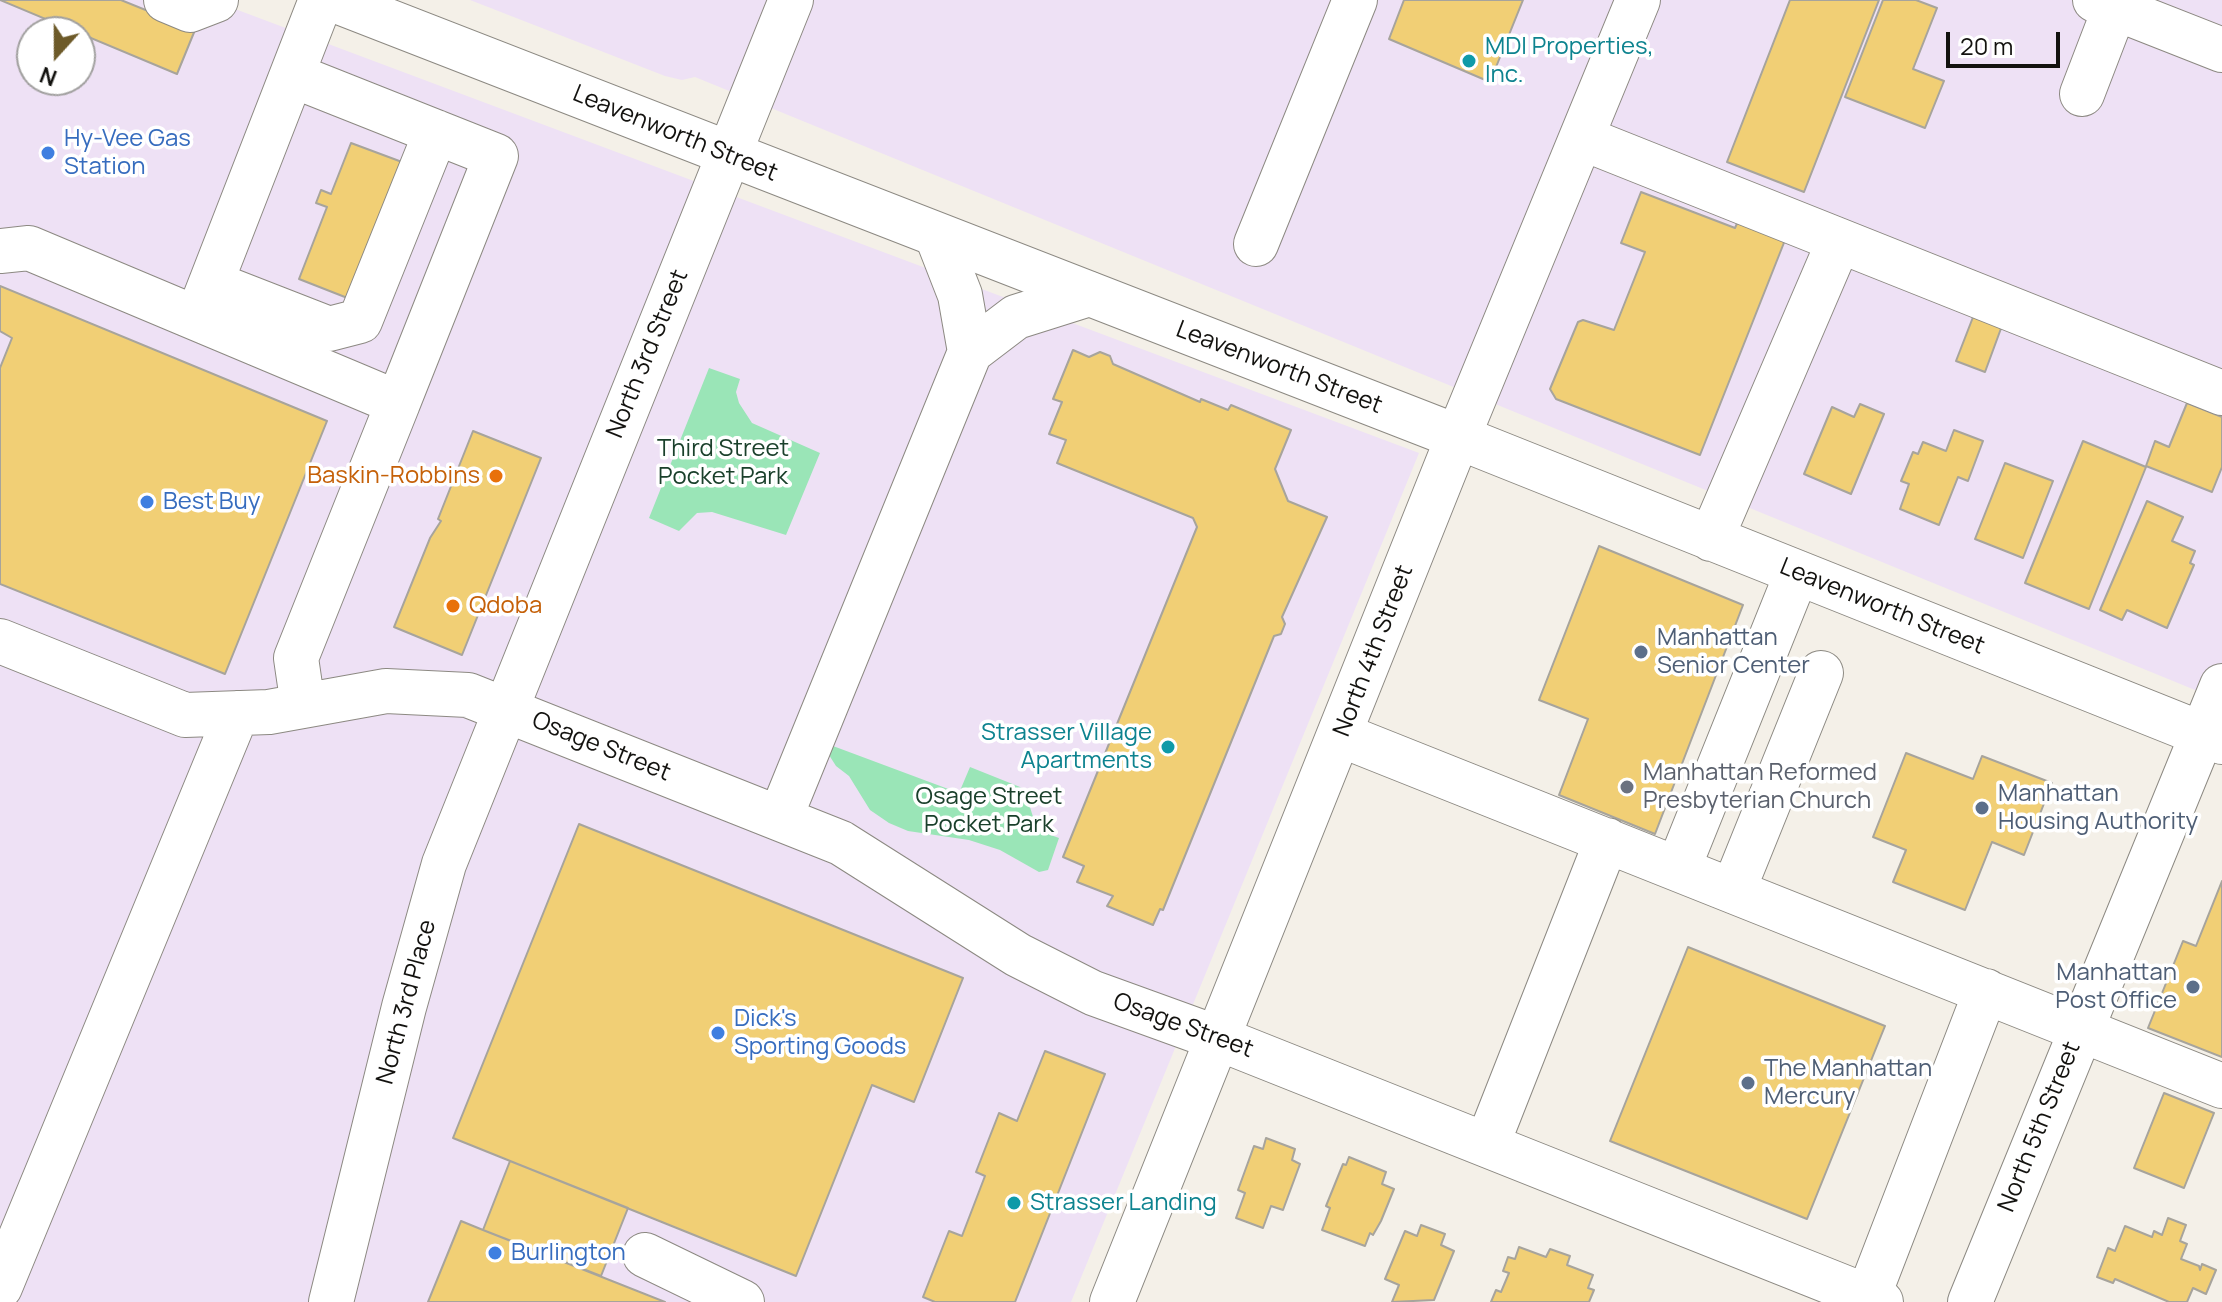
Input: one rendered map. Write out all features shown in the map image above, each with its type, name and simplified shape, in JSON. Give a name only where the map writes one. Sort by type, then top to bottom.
[{"type":"street","points":[[166,0],[190,10],[216,0]]},
{"type":"street","points":[[204,301],[321,0]]},
{"type":"street","name":"Leavenworth Street","points":[[334,0],[1458,437],[2213,738]]},
{"type":"street","name":"North 3rd Street","points":[[506,709],[791,0]]},
{"type":"street","points":[[1256,244],[1355,0]]},
{"type":"street","name":"North 4th Street","points":[[1112,1302],[1220,1039],[1458,437],[1638,0]]},
{"type":"street","points":[[2082,94],[2105,4],[2222,50]]},
{"type":"street","points":[[292,75],[496,156],[296,658],[303,706]]},
{"type":"street","points":[[0,251],[29,248],[204,301],[329,329],[360,321],[436,132]]},
{"type":"street","points":[[1582,138],[2222,393]]},
{"type":"street","points":[[937,236],[960,295],[970,352]]},
{"type":"street","points":[[1711,539],[1839,241]]},
{"type":"street","points":[[780,818],[970,352],[1016,317],[1089,294]]},
{"type":"street","points":[[204,301],[398,403]]},
{"type":"street","points":[[1678,869],[1797,573]]},
{"type":"street","name":"Osage Street","points":[[0,641],[185,715],[303,706],[386,691],[468,695],[841,843],[1018,955],[1093,993],[1220,1039],[1874,1299]]},
{"type":"street","points":[[1733,891],[1821,673]]},
{"type":"street","name":"North 5th Street","points":[[1970,1302],[2080,1028],[2213,738],[2222,686]]},
{"type":"street","name":"North 3rd Place","points":[[331,1302],[404,1007],[444,864],[506,709]]},
{"type":"street","points":[[0,1287],[10,1233],[237,713]]},
{"type":"street","points":[[1341,735],[2222,1086]]},
{"type":"street","points":[[1487,1145],[1607,840]]},
{"type":"street","points":[[1874,1299],[1986,991]]},
{"type":"street","points":[[645,1255],[742,1302]]},
{"type":"shaded area","points":[[0,0],[211,0],[1419,453],[1071,1302],[0,1302]]},
{"type":"shaded area","points":[[470,0],[2222,0],[2222,701],[695,77],[682,80],[665,76]]},
{"type":"green space","name":"Third Street Pocket Park","points":[[709,368],[740,379],[736,392],[739,403],[752,423],[820,453],[786,535],[712,512],[697,513],[679,531],[649,518]]},
{"type":"green space","name":"Osage Street Pocket Park","points":[[833,746],[959,793],[970,767],[1020,787],[1026,794],[1037,830],[1059,838],[1048,870],[1039,872],[1000,850],[969,840],[908,831],[889,823],[870,810],[849,776],[836,766],[829,755]]},
{"type":"building","points":[[0,0],[121,0],[195,30],[177,74],[96,40],[96,16],[38,16]]},
{"type":"building","name":"MDI Properties, Inc.","points":[[1404,0],[1523,0],[1490,82],[1389,39]]},
{"type":"building","points":[[1790,0],[1879,0],[1804,192],[1727,162]]},
{"type":"building","points":[[1883,0],[1916,0],[1937,8],[1913,69],[1944,81],[1925,128],[1845,97]]},
{"type":"building","points":[[351,143],[402,162],[350,299],[299,279],[327,207],[316,203],[321,190],[331,194]]},
{"type":"building","points":[[1641,192],[1735,228],[1742,212],[1789,230],[1700,455],[1556,399],[1550,389],[1578,322],[1583,320],[1614,330],[1645,252],[1621,243]]},
{"type":"building","name":"Best Buy","points":[[0,286],[327,421],[225,674],[0,584],[0,368],[12,338],[0,331]]},
{"type":"building","points":[[1975,312],[2003,323],[1985,372],[1956,361]]},
{"type":"building","name":"Strasser Village Apartments","points":[[1073,350],[1089,357],[1100,352],[1110,356],[1113,364],[1200,402],[1201,399],[1228,410],[1231,405],[1291,430],[1275,469],[1288,501],[1327,517],[1282,617],[1285,624],[1281,634],[1274,636],[1163,910],[1160,909],[1153,925],[1107,906],[1113,896],[1077,882],[1084,866],[1063,857],[1197,527],[1193,518],[1057,463],[1066,440],[1049,434],[1062,402],[1053,399]]},
{"type":"building","points":[[2187,403],[2222,417],[2222,467],[2212,492],[2146,466],[2155,441],[2169,447]]},
{"type":"building","points":[[1860,404],[1884,414],[1851,494],[1804,474],[1832,407],[1854,417]]},
{"type":"building","points":[[1954,430],[1983,441],[1968,481],[1958,477],[1939,525],[1900,509],[1909,484],[1901,481],[1913,452],[1918,454],[1923,442],[1946,451]]},
{"type":"building","points":[[473,431],[541,458],[462,655],[394,627],[430,538],[441,521],[438,519]]},
{"type":"building","points":[[2083,441],[2146,467],[2089,609],[2025,583]]},
{"type":"building","points":[[2005,463],[2053,481],[2023,558],[1975,539]]},
{"type":"building","points":[[2147,501],[2183,517],[2172,541],[2195,551],[2190,563],[2194,565],[2167,628],[2127,610],[2122,620],[2100,610]]},
{"type":"building","name":"Manhattan Senior Center","points":[[1599,546],[1743,605],[1655,834],[1559,795],[1588,719],[1539,700]]},
{"type":"building","points":[[1906,753],[1973,779],[1982,756],[2052,783],[2024,855],[1992,842],[1965,910],[1893,882],[1906,850],[1873,837]]},
{"type":"building","name":"Dick's Sporting Goods","points":[[579,824],[963,978],[914,1102],[872,1085],[796,1276],[453,1138]]},
{"type":"building","name":"Manhattan Post Office","points":[[2222,881],[2222,1057],[2148,1028],[2183,941],[2196,946]]},
{"type":"building","name":"The Manhattan Mercury","points":[[1688,947],[1885,1026],[1807,1219],[1610,1141]]},
{"type":"building","name":"Strasser Landing","points":[[1045,1051],[1105,1074],[1015,1302],[935,1302],[923,1297],[949,1231],[962,1236],[985,1176],[976,1172],[999,1113],[1017,1121]]},
{"type":"building","points":[[2164,1093],[2214,1113],[2184,1188],[2134,1168]]},
{"type":"building","points":[[1266,1138],[1295,1149],[1292,1160],[1300,1164],[1283,1210],[1271,1206],[1263,1228],[1236,1218],[1245,1193],[1238,1190],[1254,1146],[1263,1149]]},
{"type":"building","points":[[1349,1157],[1386,1172],[1382,1184],[1394,1189],[1381,1221],[1373,1235],[1370,1233],[1365,1246],[1322,1230],[1330,1208],[1326,1206],[1343,1164],[1346,1165]]},
{"type":"building","points":[[510,1161],[628,1208],[601,1276],[483,1230]]},
{"type":"building","points":[[2168,1218],[2186,1225],[2180,1241],[2187,1244],[2181,1259],[2199,1266],[2200,1270],[2202,1264],[2216,1270],[2206,1294],[2193,1288],[2187,1302],[2169,1302],[2115,1279],[2113,1283],[2097,1277],[2108,1248],[2115,1251],[2125,1226],[2152,1237],[2154,1231],[2162,1235]]},
{"type":"building","name":"Burlington","points":[[461,1221],[483,1230],[665,1302],[428,1302]]},
{"type":"building","points":[[1421,1225],[1445,1234],[1441,1245],[1454,1251],[1434,1300],[1392,1302],[1399,1285],[1385,1279],[1405,1231],[1417,1236]]},
{"type":"building","points":[[1519,1247],[1546,1257],[1550,1249],[1570,1256],[1567,1265],[1593,1275],[1588,1288],[1594,1290],[1589,1302],[1491,1302],[1496,1290],[1501,1292],[1509,1273],[1503,1271],[1508,1257],[1515,1259]]},
{"type":"place","name":"MDI Properties, Inc.","points":[[1469,61]]},
{"type":"place","name":"Hy-Vee Gas Station","points":[[48,153]]},
{"type":"place","name":"Baskin-Robbins","points":[[496,476]]},
{"type":"place","name":"Best Buy","points":[[147,502]]},
{"type":"place","name":"Qdoba","points":[[453,606]]},
{"type":"place","name":"Manhattan Senior Center","points":[[1641,652]]},
{"type":"place","name":"Strasser Village Apartments","points":[[1168,747]]},
{"type":"place","name":"Manhattan Reformed Presbyterian Church","points":[[1627,787]]},
{"type":"place","name":"Manhattan Housing Authority","points":[[1982,808]]},
{"type":"place","name":"Manhattan Post Office","points":[[2193,987]]},
{"type":"place","name":"Dick's Sporting Goods","points":[[718,1033]]},
{"type":"place","name":"The Manhattan Mercury","points":[[1748,1083]]},
{"type":"place","name":"Strasser Landing","points":[[1014,1203]]},
{"type":"place","name":"Burlington","points":[[495,1253]]}]
